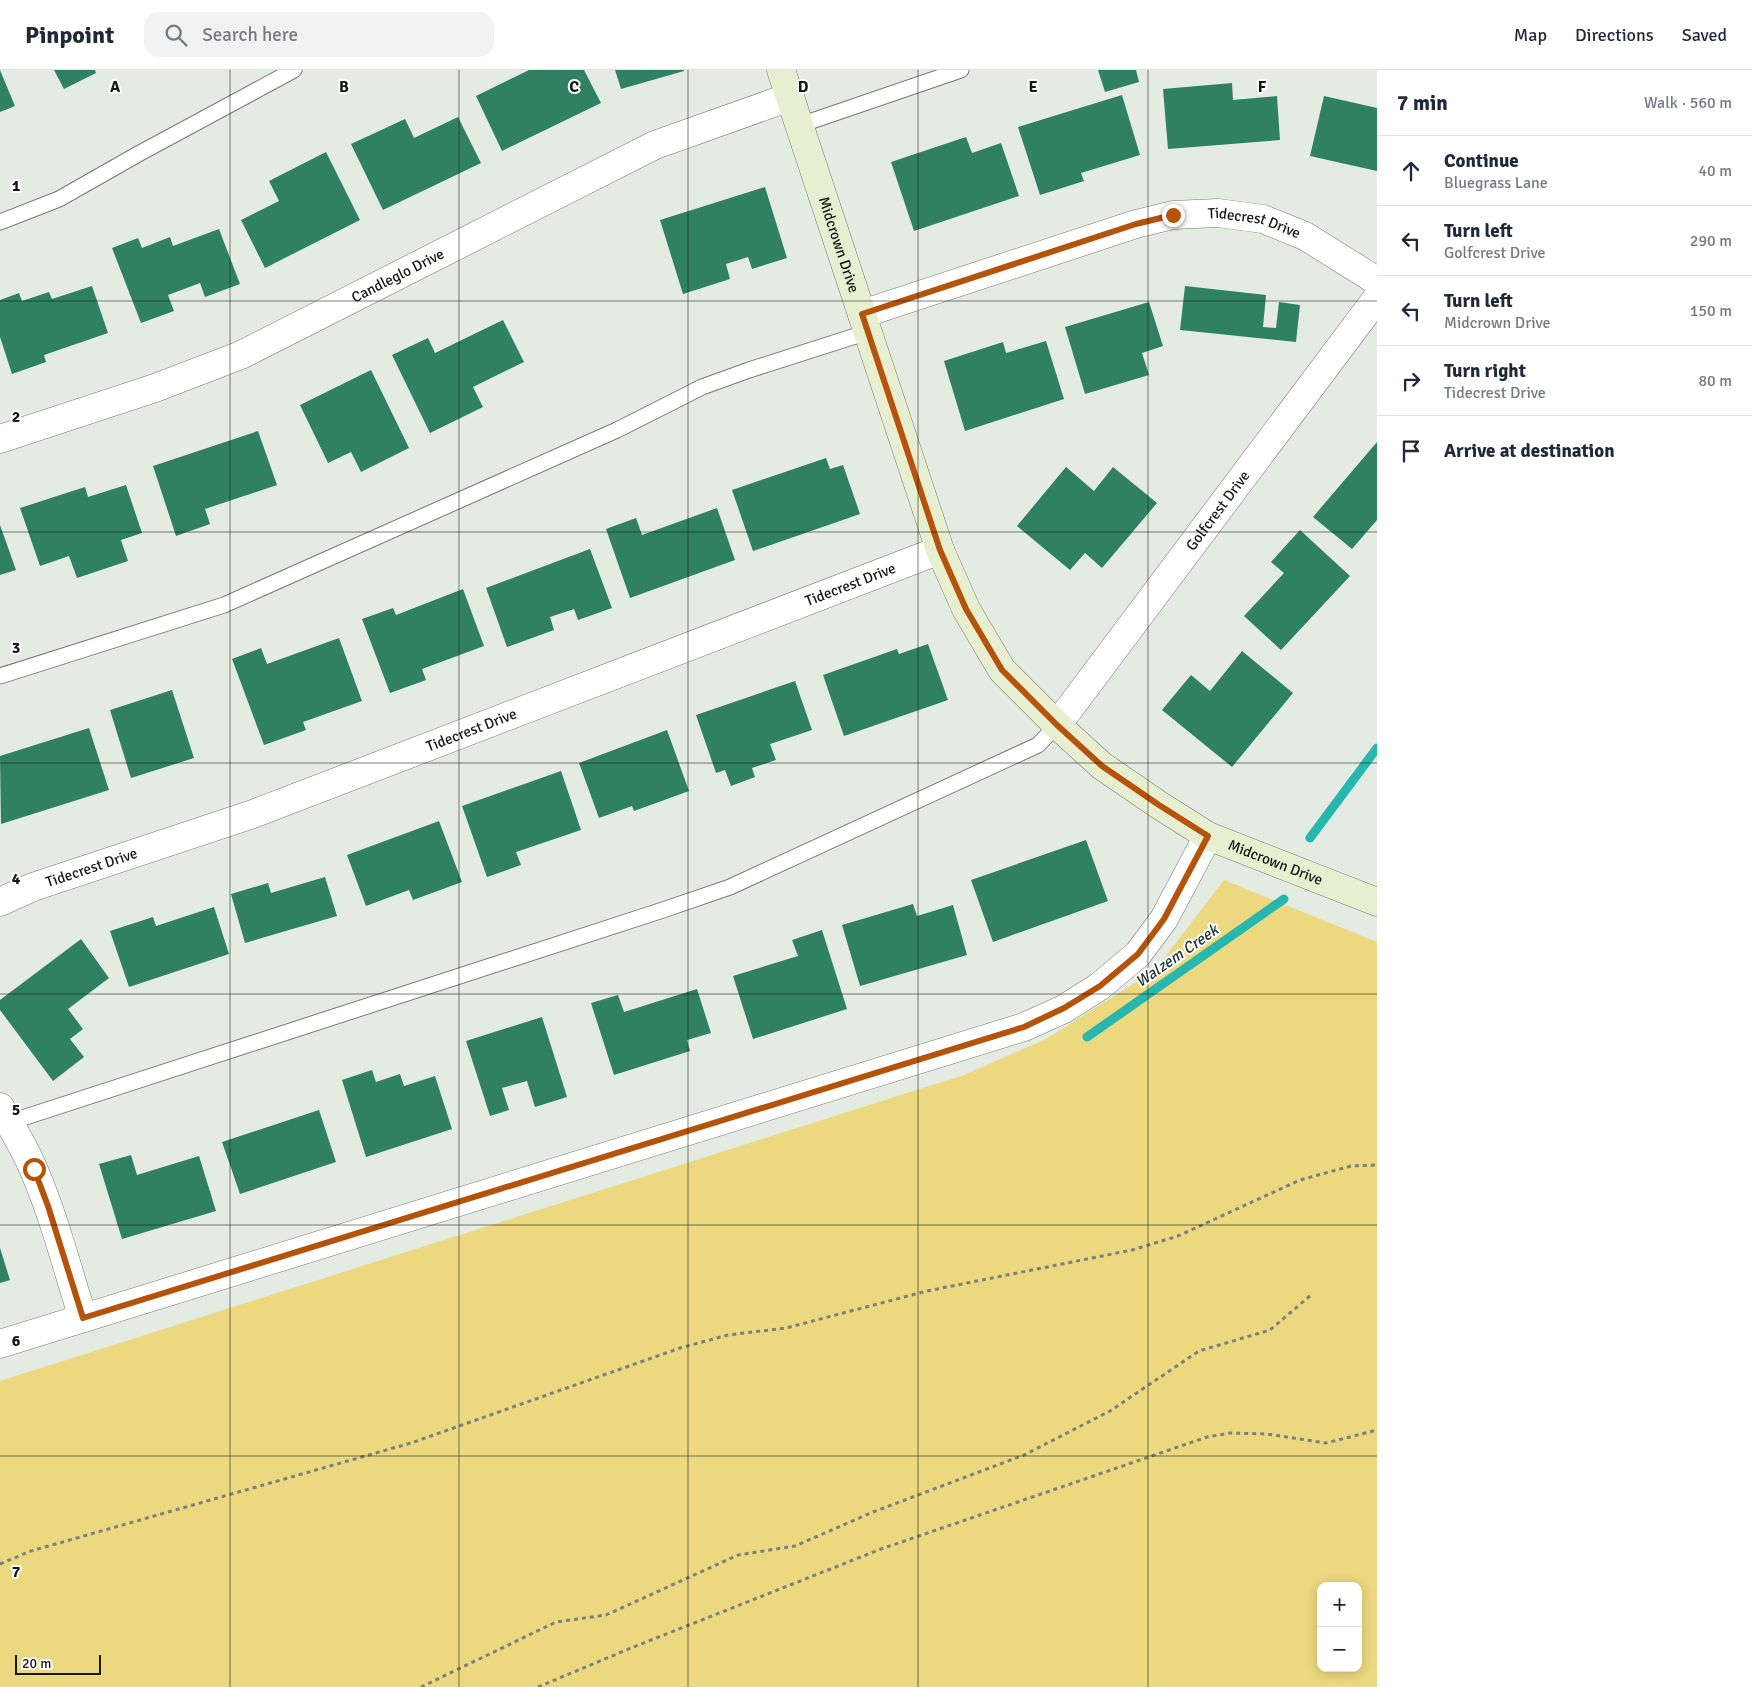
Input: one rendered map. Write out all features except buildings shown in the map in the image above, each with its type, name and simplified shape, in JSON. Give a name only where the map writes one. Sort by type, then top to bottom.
[{"type":"street","name":"Midcrown Drive","points":[[781,70],[940,550],[966,609],[1002,670],[1057,725],[1102,766],[1208,836],[1377,902]]},
{"type":"street","name":"Candleglo Drive","points":[[0,440],[156,388],[240,355],[655,145],[790,97]]},
{"type":"street","name":"Tidecrest Drive","points":[[865,323],[1136,224],[1173,215],[1218,212],[1263,219],[1305,236],[1377,281]]},
{"type":"street","name":"Golfcrest Drive","points":[[1057,725],[1377,298]]},
{"type":"street","name":"Tidecrest Drive","points":[[0,902],[33,887],[254,814],[940,550]]},
{"type":"street","points":[[0,1344],[1024,1027],[1064,1008],[1100,986],[1138,954],[1164,919],[1208,836]]},
{"type":"street","points":[[3,1118],[34,1169],[48,1206],[83,1318]]},
{"type":"lane","points":[[0,222],[59,199],[294,70]]},
{"type":"lane","points":[[800,125],[962,70]]},
{"type":"lane","points":[[0,676],[224,604],[617,430],[702,387],[865,323]]},
{"type":"lane","points":[[3,1118],[654,913],[730,887],[1038,746],[1057,725]]},
{"type":"path","points":[[0,1564],[30,1551],[411,1443],[680,1348],[728,1335],[786,1328],[927,1291],[1132,1250],[1178,1236],[1300,1180],[1351,1166],[1377,1165]]},
{"type":"path","points":[[421,1687],[556,1622],[606,1615],[738,1555],[795,1546],[873,1512],[1024,1455],[1110,1411],[1199,1351],[1270,1330],[1311,1295]]},
{"type":"path","points":[[538,1687],[881,1549],[1207,1437],[1230,1433],[1267,1434],[1326,1443],[1377,1430]]},
{"type":"shaded area","points":[[1224,880],[1377,942],[1377,1687],[0,1687],[0,1381],[964,1075],[1046,1039],[1155,970]]},
{"type":"waterway","name":"Walzem Creek","points":[[1310,838],[1377,748]]},
{"type":"waterway","name":"Walzem Creek","points":[[1087,1037],[1284,899]]},
{"type":"route","points":[[34,1169],[48,1206],[83,1318],[1024,1027],[1064,1008],[1100,986],[1138,954],[1164,919],[1208,836],[1102,766],[1057,725],[1002,670],[966,609],[940,550],[862,314],[1136,224],[1173,215]]}]
